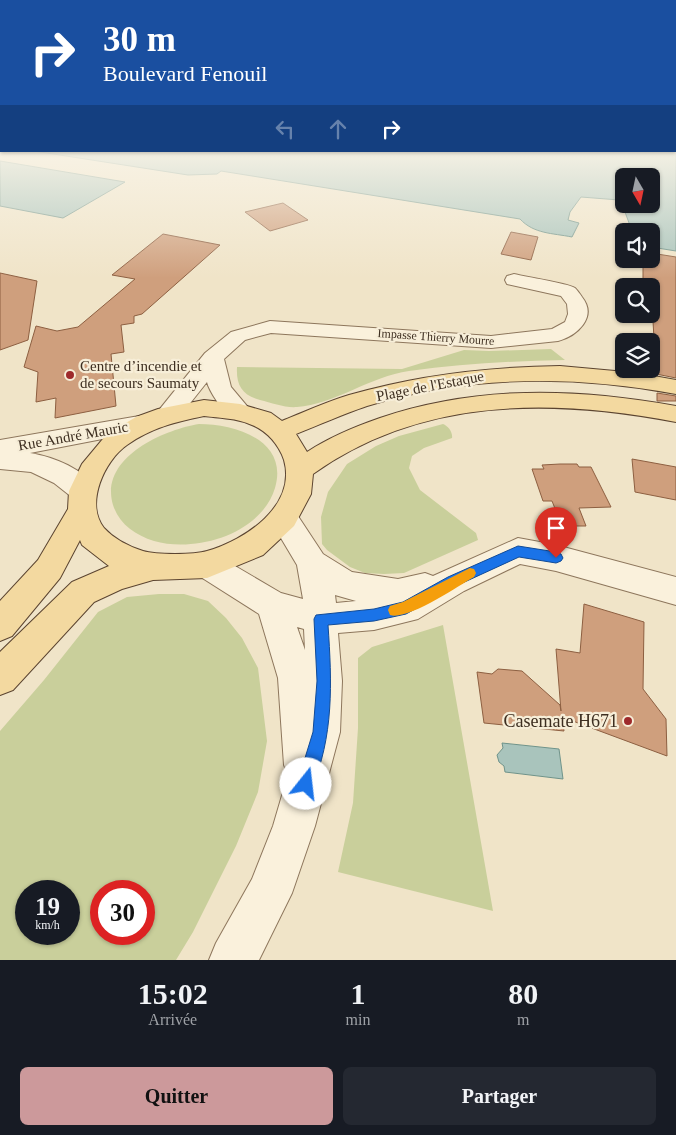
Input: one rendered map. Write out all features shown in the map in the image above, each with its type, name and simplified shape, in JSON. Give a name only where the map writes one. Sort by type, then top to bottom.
[{"type":"main road","name":"Plage de l'Estaque","points":[[279,431],[366,399],[458,378],[496,374],[588,374],[676,387]]},
{"type":"main road","name":"Plage de l'Estaque","points":[[300,470],[339,444],[384,426],[434,409],[471,403],[550,398],[597,402],[676,414]]},
{"type":"main road","points":[[0,626],[49,569],[82,501],[95,464],[116,440],[156,419],[204,408],[240,412],[262,419],[279,431],[293,448],[300,470],[297,494],[284,518],[252,546],[207,564],[153,567],[115,577],[83,592],[0,677]]},
{"type":"main road","points":[[82,501],[93,536],[118,556],[153,567]]},
{"type":"street","name":"Impasse Thierry Mourre","points":[[156,419],[191,388],[214,358],[238,336],[254,330],[270,327],[491,342],[558,335],[574,325],[578,314],[577,304],[568,292],[514,280]]},
{"type":"street","points":[[214,358],[220,388],[240,412]]},
{"type":"street","name":"Rue André Mauric","points":[[0,449],[156,419]]},
{"type":"street","name":"Rue André Mauric","points":[[0,459],[20,459],[50,467],[73,482],[82,501]]},
{"type":"street","points":[[232,960],[269,892],[294,826],[321,732],[324,681],[319,596],[312,563],[284,518]]},
{"type":"street","points":[[207,564],[273,605],[321,619],[374,615],[406,608],[453,581],[518,551],[556,558],[676,591]]},
{"type":"street","points":[[312,563],[345,585],[375,591],[398,593],[453,581]]},
{"type":"street","points":[[273,605],[296,678],[306,784]]},
{"type":"green space","points":[[551,349],[565,360],[487,363],[409,371],[381,378],[324,401],[297,407],[278,405],[254,398],[241,388],[237,373],[237,367],[402,369],[464,350]]},
{"type":"green space","points":[[199,424],[228,427],[243,432],[256,438],[267,447],[274,458],[277,471],[275,488],[268,504],[242,528],[207,542],[171,544],[140,536],[119,518],[113,505],[111,488],[115,473],[137,449],[152,440],[184,427]]},
{"type":"green space","points":[[443,424],[450,430],[452,438],[424,448],[412,456],[409,468],[420,490],[476,533],[478,540],[404,573],[365,573],[350,567],[327,550],[322,544],[321,517],[328,492],[347,464],[376,446],[399,436]]},
{"type":"green space","points":[[184,594],[208,601],[226,618],[242,638],[258,668],[267,741],[258,792],[236,846],[193,932],[176,960],[0,960],[0,731],[44,680],[98,612],[127,597]]},
{"type":"green space","points":[[443,625],[493,911],[338,872],[353,803],[358,728],[358,658],[372,647]]},
{"type":"water","points":[[0,189],[113,189],[63,218],[0,206]]},
{"type":"water","points":[[332,189],[615,189],[615,200],[581,197],[570,212],[568,220],[579,223],[572,237],[550,234],[525,224],[520,219]]},
{"type":"water","points":[[660,189],[676,189],[676,251],[660,248],[660,223],[629,223],[625,213],[660,213]]},
{"type":"water","points":[[502,743],[559,749],[563,779],[505,772],[504,766],[499,762],[497,755],[503,748]]},
{"type":"building","points":[[283,203],[308,220],[270,231],[245,212]]},
{"type":"building","points":[[511,232],[538,237],[531,260],[501,254]]},
{"type":"building","points":[[163,234],[220,245],[142,314],[134,316],[134,323],[121,325],[124,352],[111,354],[116,406],[55,418],[56,398],[36,402],[38,372],[24,367],[36,326],[57,331],[78,327],[135,279],[112,275]]},
{"type":"building","points":[[660,254],[676,257],[676,378],[660,375],[660,333],[654,333],[653,323],[660,323],[660,278],[643,278],[643,268],[660,268]]},
{"type":"building","points":[[0,273],[37,281],[28,340],[0,350]]},
{"type":"building","points":[[657,393],[676,396],[676,401],[657,401]]},
{"type":"building","points":[[632,459],[676,467],[676,500],[635,492]]},
{"type":"building","points":[[577,464],[579,467],[591,467],[611,507],[579,508],[586,526],[562,526],[552,501],[543,501],[532,469],[544,469],[542,465]]},
{"type":"building","points":[[584,604],[644,622],[643,689],[666,719],[667,756],[562,717],[564,731],[484,723],[477,672],[492,674],[498,669],[522,671],[560,705],[561,711],[556,649],[580,653]]},
{"type":"slow traffic","points":[[395,610],[406,608],[470,573]]},
{"type":"place","name":"Centre d’incendie et de secours Saumaty","points":[[70,375]]},
{"type":"place","name":"Casemate H671","points":[[628,721]]},
{"type":"route","points":[[306,784],[321,732],[324,681],[321,619],[374,615],[406,608],[453,581],[518,551],[556,558]]}]
